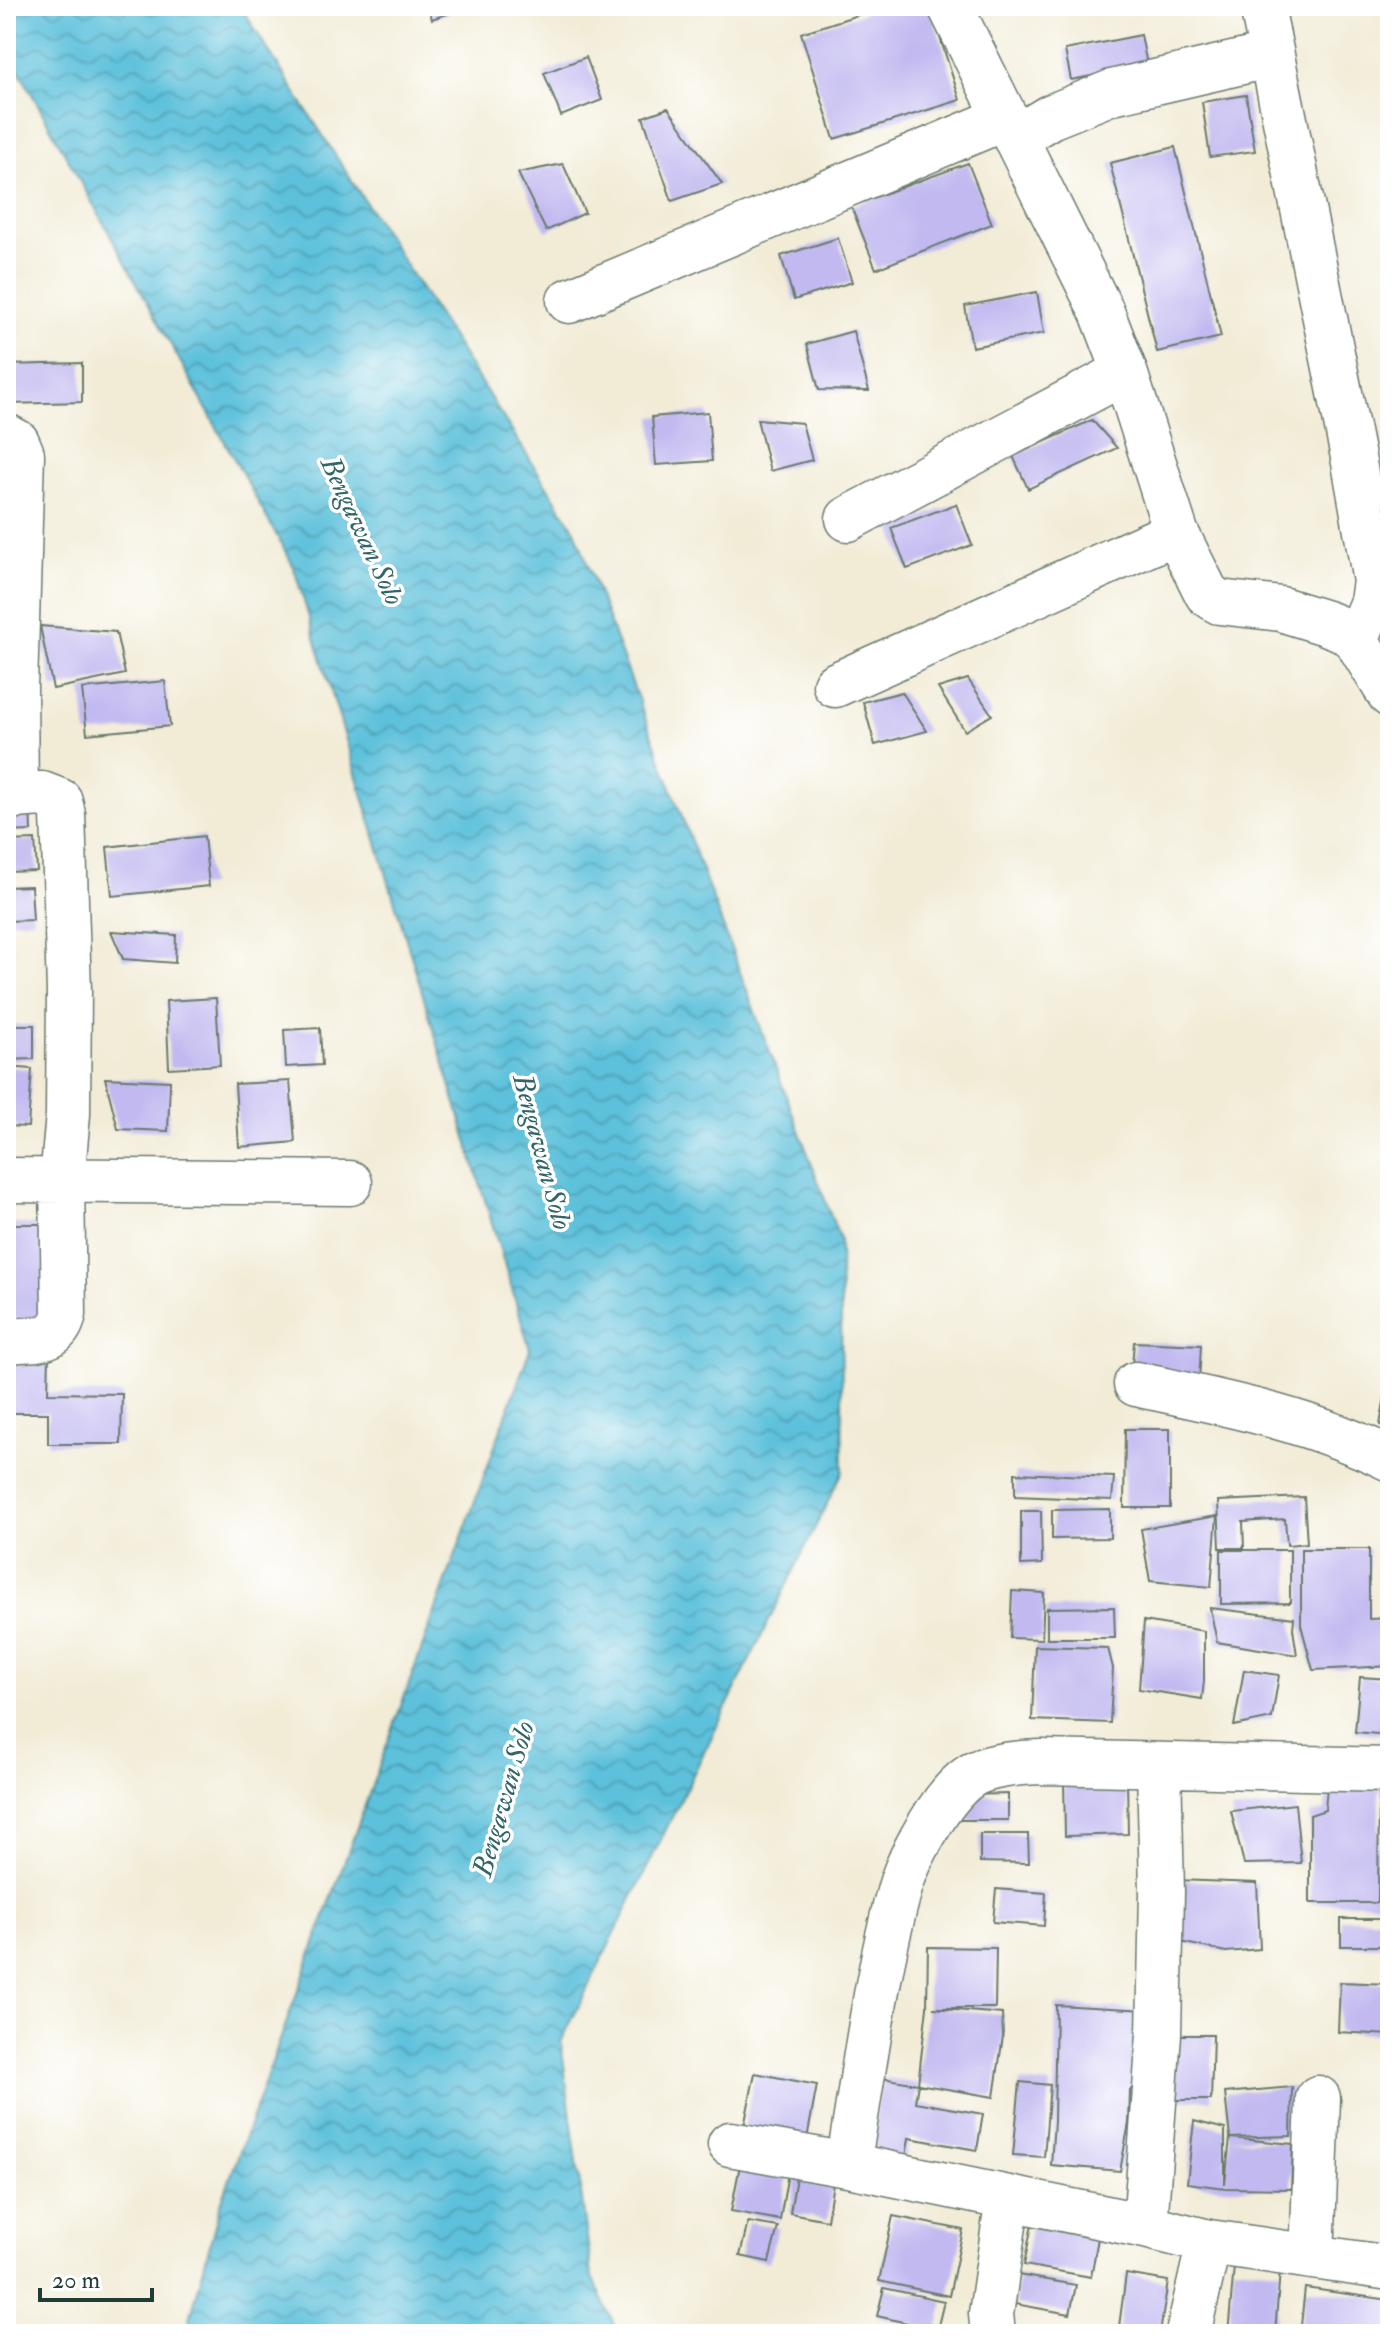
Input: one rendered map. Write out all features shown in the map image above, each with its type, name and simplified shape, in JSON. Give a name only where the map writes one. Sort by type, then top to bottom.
[{"type":"street","points":[[950,6],[1102,312],[1125,372],[1176,532],[1210,597],[1219,602],[1281,609],[1344,630],[1356,640],[1390,695]]},
{"type":"street","points":[[1262,6],[1375,581],[1372,602],[1356,640]]},
{"type":"street","points":[[569,301],[1010,128],[1050,117],[1112,92],[1272,55]]},
{"type":"street","points":[[848,519],[1125,372]]},
{"type":"street","points":[[6,436],[17,442],[22,454],[11,796],[42,794],[60,801],[64,819],[69,990],[68,1114],[62,1181],[64,1314],[62,1324],[53,1335],[11,1341]]},
{"type":"street","points":[[835,685],[1176,532]]},
{"type":"street","points":[[6,1180],[350,1183]]},
{"type":"street","points":[[1136,1384],[1299,1422],[1390,1459]]},
{"type":"street","points":[[848,2165],[880,1977],[901,1886],[922,1836],[959,1785],[975,1773],[1022,1763],[1390,1770]]},
{"type":"street","points":[[1145,2226],[1159,2034],[1162,1891],[1159,1765]]},
{"type":"street","points":[[1312,2257],[1318,2098]]},
{"type":"street","points":[[730,2144],[848,2165],[1209,2242],[1390,2268]]},
{"type":"street","points":[[993,2334],[991,2314],[1008,2198]]},
{"type":"street","points":[[1188,2334],[1209,2242]]},
{"type":"water","name":"Bengawan Solo","points":[[6,6],[240,6],[575,530],[840,1240],[843,1471],[561,2042],[592,2275],[618,2334],[186,2334],[220,2206],[530,1349],[293,565],[6,47]]},
{"type":"building","points":[[428,6],[468,6],[468,7],[432,19]]},
{"type":"building","points":[[886,6],[930,6],[960,100],[834,139],[801,33]]},
{"type":"building","points":[[1141,35],[1147,65],[1071,80],[1065,50]]},
{"type":"building","points":[[586,57],[602,100],[561,116],[544,73]]},
{"type":"building","points":[[1246,95],[1255,151],[1210,157],[1202,102]]},
{"type":"building","points":[[668,108],[722,184],[672,201],[643,117]]},
{"type":"building","points":[[1175,147],[1221,337],[1157,352],[1110,163]]},
{"type":"building","points":[[968,163],[992,224],[876,269],[851,206]]},
{"type":"building","points":[[563,164],[585,213],[546,231],[518,173]]},
{"type":"building","points":[[838,238],[852,282],[794,300],[781,256]]},
{"type":"building","points":[[1037,292],[1044,333],[972,347],[965,306]]},
{"type":"building","points":[[853,331],[869,391],[819,390],[807,344]]},
{"type":"building","points":[[82,363],[82,402],[7,404],[7,365]]},
{"type":"building","points":[[708,412],[712,461],[656,465],[652,417]]},
{"type":"building","points":[[757,419],[802,423],[812,460],[770,471]]},
{"type":"building","points":[[1092,420],[1117,448],[1028,489],[1013,456]]},
{"type":"building","points":[[956,504],[972,545],[907,569],[891,528]]},
{"type":"building","points":[[40,626],[116,632],[125,674],[53,689]]},
{"type":"building","points":[[968,679],[992,715],[965,731],[938,688]]},
{"type":"building","points":[[165,681],[170,726],[87,734],[82,689]]},
{"type":"building","points":[[902,692],[927,731],[875,745],[863,702]]},
{"type":"building","points":[[30,804],[31,831],[6,832],[6,805]]},
{"type":"building","points":[[204,836],[209,886],[112,896],[107,847]]},
{"type":"building","points":[[35,840],[37,871],[6,872],[6,841]]},
{"type":"building","points":[[31,886],[33,920],[6,921],[6,887]]},
{"type":"building","points":[[111,931],[176,935],[175,963],[123,959]]},
{"type":"building","points":[[216,998],[220,1065],[169,1068],[166,1001]]},
{"type":"building","points":[[6,1025],[34,1025],[34,1059],[6,1060]]},
{"type":"building","points":[[320,1028],[322,1065],[286,1067],[284,1030]]},
{"type":"building","points":[[6,1067],[32,1069],[28,1127],[6,1126]]},
{"type":"building","points":[[105,1078],[170,1081],[168,1131],[118,1129]]},
{"type":"building","points":[[290,1081],[295,1142],[239,1147],[235,1084]]},
{"type":"building","points":[[6,1224],[42,1224],[46,1320],[6,1320]]},
{"type":"building","points":[[1134,1342],[1201,1345],[1199,1382],[1131,1378]]},
{"type":"building","points":[[6,1354],[49,1354],[48,1393],[122,1394],[121,1444],[48,1444],[48,1413],[6,1413]]},
{"type":"building","points":[[1390,1379],[1390,1427],[1380,1425]]},
{"type":"building","points":[[1125,1429],[1170,1429],[1170,1508],[1124,1508]]},
{"type":"building","points":[[1015,1473],[1114,1477],[1112,1500],[1015,1496]]},
{"type":"building","points":[[1304,1497],[1307,1543],[1287,1545],[1285,1519],[1243,1522],[1244,1548],[1220,1548],[1218,1501]]},
{"type":"building","points":[[1110,1509],[1110,1538],[1052,1539],[1052,1510]]},
{"type":"building","points":[[1021,1511],[1041,1511],[1042,1564],[1021,1565]]},
{"type":"building","points":[[1217,1516],[1211,1587],[1150,1581],[1141,1529]]},
{"type":"building","points":[[1301,1549],[1369,1549],[1369,1619],[1390,1618],[1390,1666],[1313,1670],[1301,1625]]},
{"type":"building","points":[[1221,1550],[1290,1550],[1290,1603],[1221,1604]]},
{"type":"building","points":[[1012,1591],[1044,1593],[1042,1639],[1010,1638]]},
{"type":"building","points":[[1114,1607],[1115,1638],[1047,1638],[1047,1608]]},
{"type":"building","points":[[1210,1608],[1294,1618],[1297,1655],[1217,1642]]},
{"type":"building","points":[[1144,1621],[1204,1631],[1202,1699],[1139,1689]]},
{"type":"building","points":[[1035,1646],[1108,1648],[1113,1668],[1110,1723],[1032,1720]]},
{"type":"building","points":[[1244,1670],[1279,1675],[1272,1718],[1234,1726]]},
{"type":"building","points":[[1360,1677],[1390,1679],[1390,1735],[1355,1732]]},
{"type":"building","points":[[1328,1775],[1387,1781],[1379,1792],[1378,1903],[1310,1903],[1310,1815],[1325,1810]]},
{"type":"building","points":[[1127,1779],[1128,1834],[1065,1836],[1064,1780]]},
{"type":"building","points":[[1008,1794],[1008,1820],[960,1820],[959,1795]]},
{"type":"building","points":[[1295,1804],[1301,1863],[1244,1864],[1231,1811]]},
{"type":"building","points":[[980,1834],[1028,1834],[1029,1863],[980,1862]]},
{"type":"building","points":[[1176,1880],[1257,1883],[1260,1949],[1226,1952],[1176,1941]]},
{"type":"building","points":[[996,1889],[1046,1893],[1044,1926],[993,1922]]},
{"type":"building","points":[[1341,1919],[1390,1919],[1390,1946],[1341,1946]]},
{"type":"building","points":[[928,1947],[996,1948],[995,2008],[933,2008],[1002,2014],[1003,2036],[994,2097],[918,2084],[927,2007]]},
{"type":"building","points":[[1340,1982],[1390,1984],[1390,2035],[1338,2032]]},
{"type":"building","points":[[1056,2005],[1146,2010],[1142,2074],[1130,2091],[1129,2123],[1120,2171],[1051,2165]]},
{"type":"building","points":[[1170,2035],[1213,2035],[1211,2100],[1168,2100]]},
{"type":"building","points":[[755,2073],[817,2085],[807,2139],[744,2127]]},
{"type":"building","points":[[882,2078],[918,2084],[915,2102],[983,2114],[977,2150],[909,2138],[906,2157],[870,2151]]},
{"type":"building","points":[[1020,2082],[1050,2085],[1044,2157],[1013,2155]]},
{"type":"building","points":[[1292,2087],[1291,2136],[1230,2138],[1225,2093]]},
{"type":"building","points":[[1194,2121],[1225,2129],[1225,2184],[1230,2138],[1293,2144],[1291,2189],[1224,2188],[1187,2183]]},
{"type":"building","points":[[740,2165],[788,2173],[780,2220],[731,2211]]},
{"type":"building","points":[[797,2171],[834,2177],[827,2220],[790,2213]]},
{"type":"building","points":[[1034,2214],[1100,2227],[1091,2277],[1024,2265]]},
{"type":"building","points":[[893,2216],[963,2230],[949,2296],[879,2281]]},
{"type":"building","points":[[748,2222],[778,2227],[769,2262],[740,2256]]},
{"type":"building","points":[[1234,2266],[1280,2270],[1275,2334],[1228,2334]]},
{"type":"building","points":[[1126,2274],[1168,2281],[1160,2334],[1118,2334]]},
{"type":"building","points":[[1018,2275],[1076,2285],[1070,2314],[1015,2304]]},
{"type":"building","points":[[884,2288],[944,2301],[937,2330],[877,2316]]},
{"type":"building","points":[[1305,2288],[1390,2300],[1390,2334],[1300,2334]]}]
